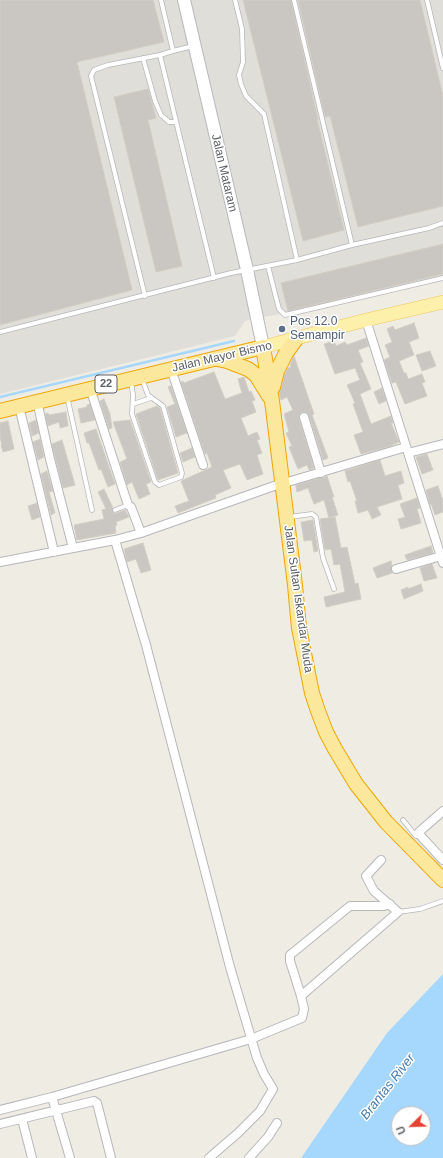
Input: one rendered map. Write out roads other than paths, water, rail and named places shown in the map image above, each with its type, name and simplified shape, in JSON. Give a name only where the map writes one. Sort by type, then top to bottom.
[{"type":"highway","points":[[272,401],[273,383],[277,371],[286,353],[296,339]]},
{"type":"highway","name":"Jalan Mayor Bismo","points":[[0,411],[263,347]]},
{"type":"highway","name":"Jalan Sultan Iskandar Muda","points":[[263,347],[272,401],[299,628],[312,693],[326,732],[356,784],[386,822],[443,880]]},
{"type":"highway","name":"22","points":[[212,359],[227,361],[248,369],[256,375],[272,401]]},
{"type":"main road","name":"Jalan Mataram","points":[[184,0],[247,270],[263,347]]},
{"type":"main road","name":"Jalan Mayor Bismo","points":[[263,347],[366,320],[443,302]]},
{"type":"street","points":[[366,320],[442,559],[396,569]]},
{"type":"street","points":[[171,369],[203,465]]},
{"type":"street","points":[[90,388],[128,505],[131,507],[141,534]]},
{"type":"street","points":[[37,402],[73,548]]},
{"type":"street","points":[[19,406],[54,552]]},
{"type":"street","points":[[304,417],[321,473]]},
{"type":"street","points":[[0,562],[141,534],[282,484],[407,450],[443,444]]},
{"type":"street","points":[[116,540],[146,646],[230,967],[251,1040],[264,1074],[273,1087],[273,1090],[260,1111],[238,1133],[209,1158]]},
{"type":"street","points":[[443,811],[419,832],[419,834],[443,860]]},
{"type":"street","points":[[301,996],[398,912],[374,891],[366,876],[381,860]]},
{"type":"street","points":[[0,1110],[52,1097],[251,1040],[302,1018],[304,1009],[290,961],[290,955],[350,906],[384,906],[390,904]]},
{"type":"street","points":[[52,1097],[70,1158]]},
{"type":"street","points":[[0,1124],[94,1101],[96,1102],[111,1158]]},
{"type":"street","points":[[22,1119],[32,1158]]},
{"type":"street","points":[[249,1158],[268,1137],[277,1123]]},
{"type":"lane","points":[[161,0],[173,51]]},
{"type":"lane","points":[[235,0],[242,29],[243,62],[239,75],[241,84],[246,96],[264,114],[297,260]]},
{"type":"lane","points":[[294,0],[352,245]]},
{"type":"lane","points":[[428,0],[443,68]]},
{"type":"lane","points":[[145,296],[91,76],[94,70],[108,65],[160,55],[194,46]]},
{"type":"lane","points":[[160,55],[214,278]]},
{"type":"lane","points":[[143,58],[155,101],[161,115],[169,122],[176,122]]},
{"type":"lane","points":[[0,332],[247,270],[297,260],[352,245],[429,228],[443,223]]},
{"type":"lane","points":[[268,266],[279,309],[285,315],[443,278]]},
{"type":"lane","points":[[136,377],[151,398],[161,404],[164,408],[182,473],[181,477],[159,485],[155,482],[132,414],[136,377]]},
{"type":"lane","points":[[67,394],[92,510]]},
{"type":"lane","points":[[133,404],[151,398]]},
{"type":"lane","points":[[115,510],[128,505]]},
{"type":"lane","points":[[286,517],[312,514],[316,517],[323,558],[334,589]]},
{"type":"lane","points":[[403,820],[416,836],[419,834]]},
{"type":"lane","points":[[398,912],[420,910],[443,901]]},
{"type":"water","name":"Brantas River","points":[[443,974],[443,1158],[301,1158],[387,1033]]},
{"type":"waterway","points":[[0,397],[234,341]]},
{"type":"place","name":"Pos 12.0 Semampir","points":[[282,329]]}]
